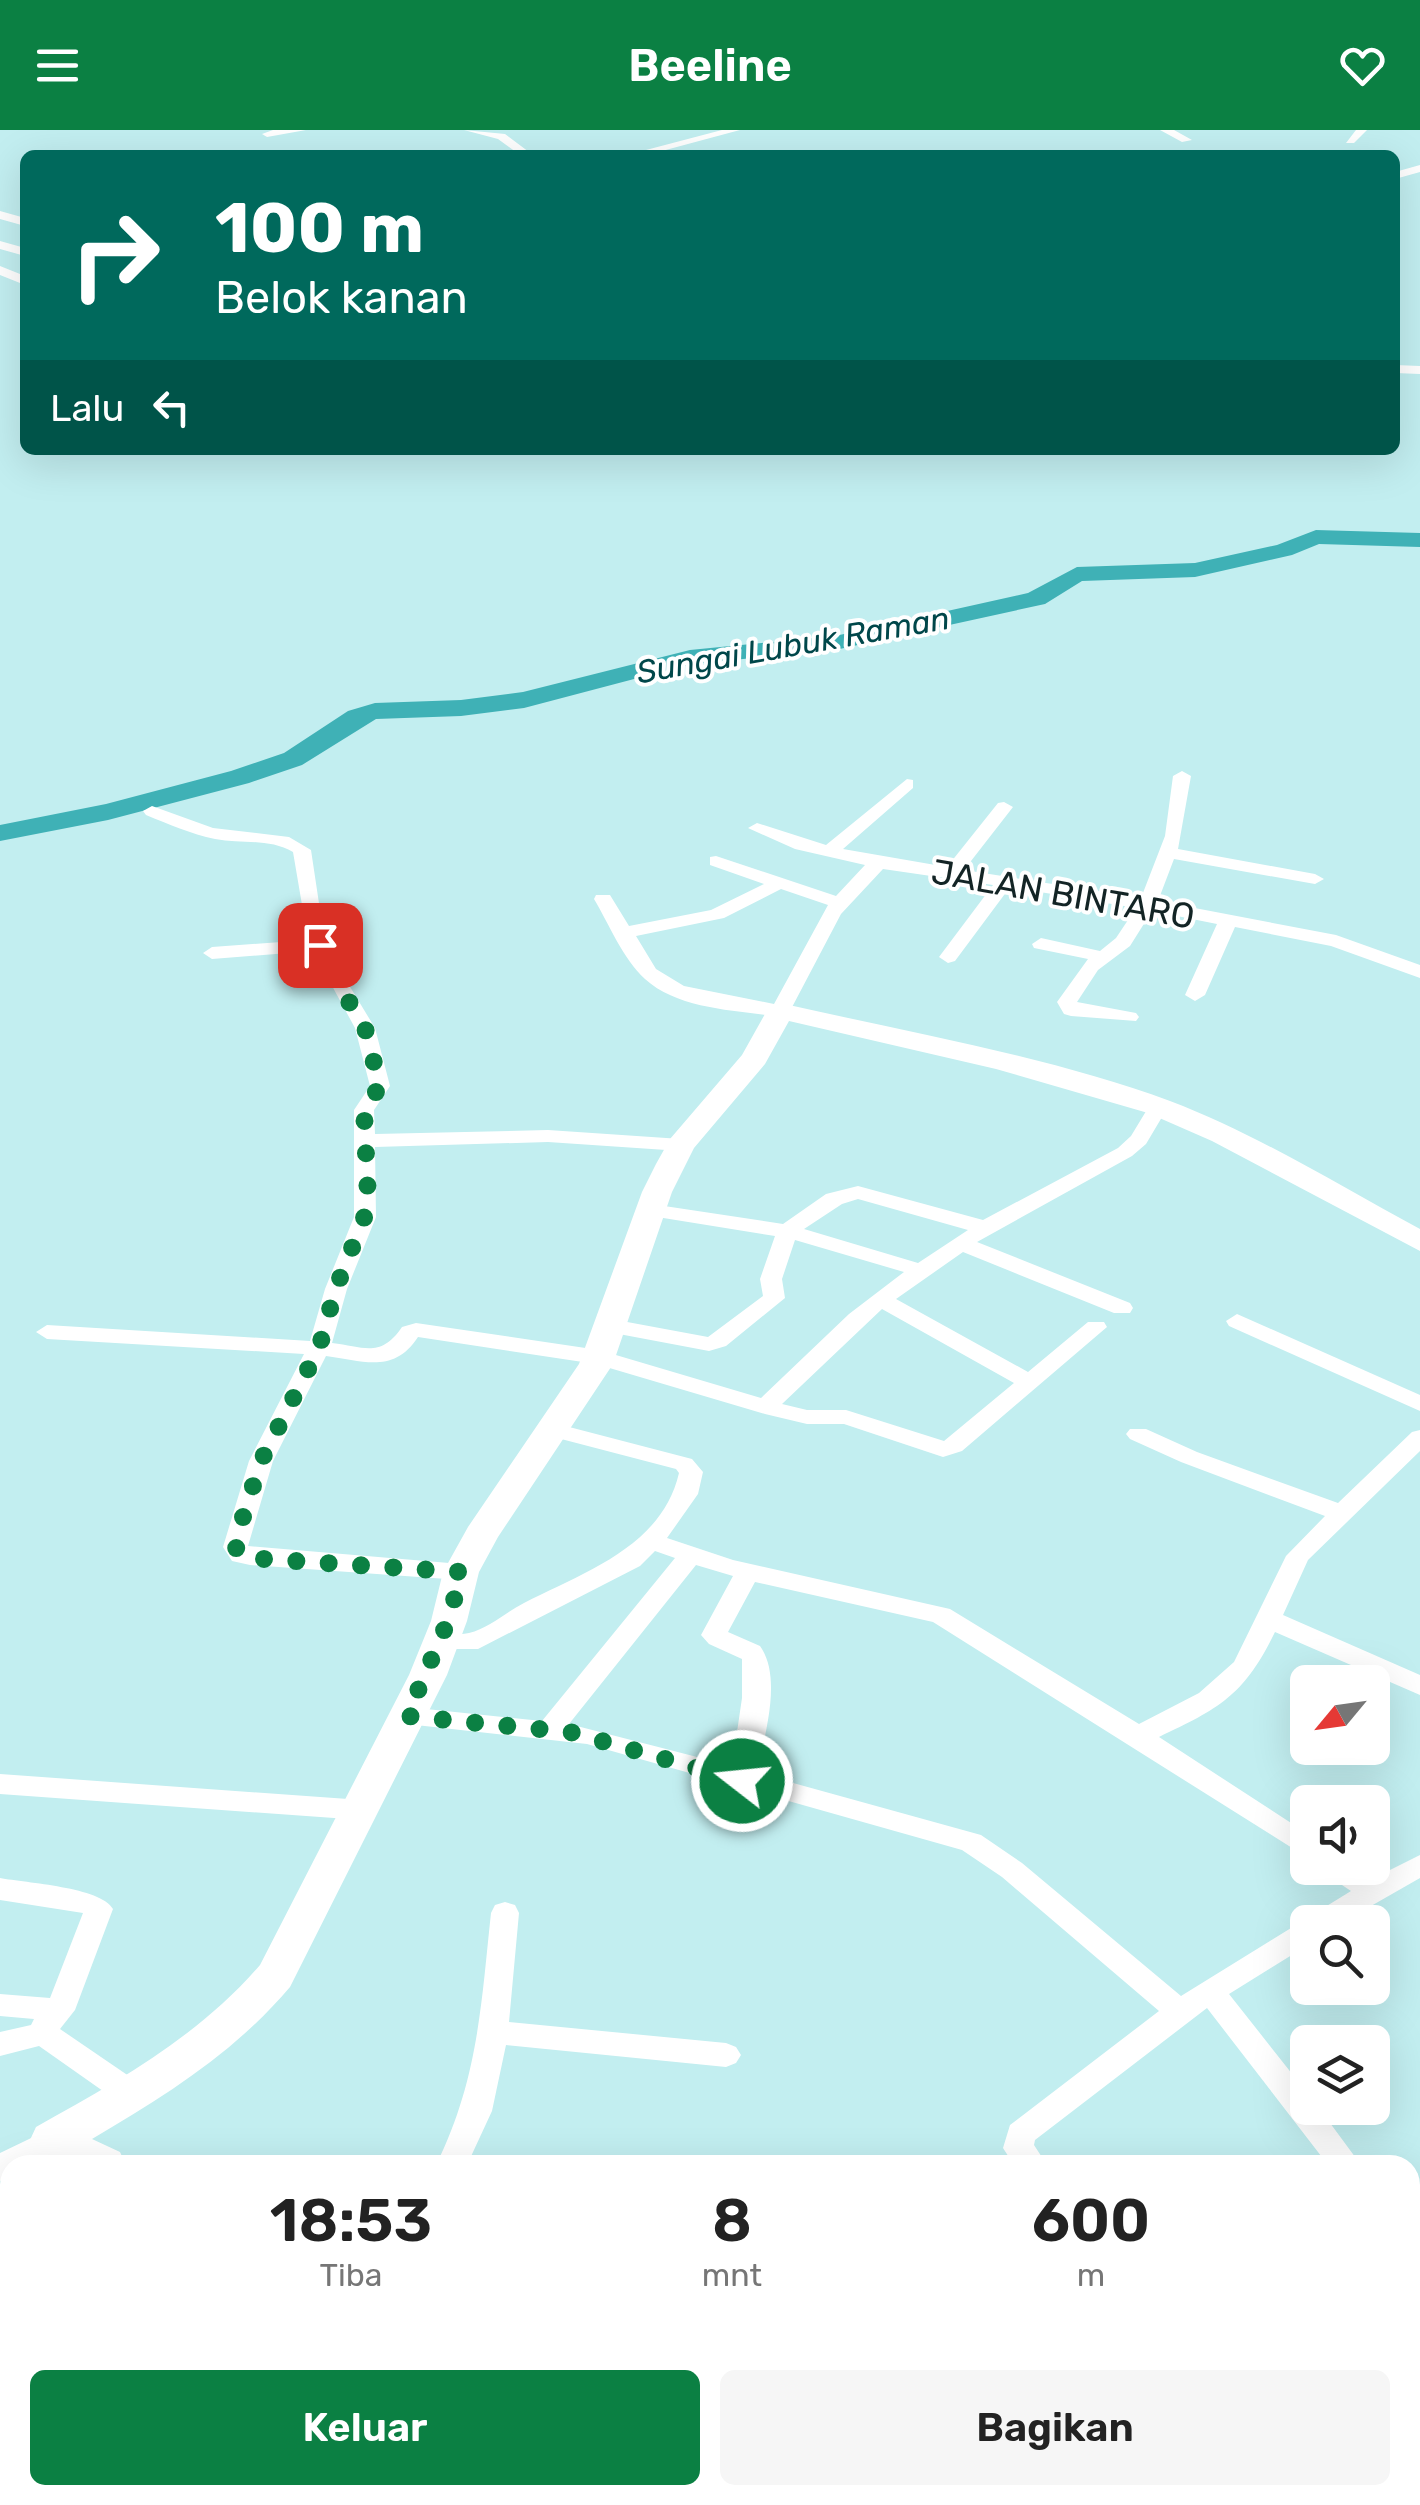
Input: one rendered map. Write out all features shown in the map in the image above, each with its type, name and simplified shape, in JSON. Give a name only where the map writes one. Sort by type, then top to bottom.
[{"type":"street","points":[[267,134],[302,130]]},
{"type":"street","points":[[469,130],[501,136],[520,150]]},
{"type":"street","points":[[654,150],[736,130]]},
{"type":"street","points":[[1164,130],[1186,140]]},
{"type":"street","points":[[1350,140],[1362,130]]},
{"type":"street","points":[[680,144],[694,150]]},
{"type":"street","points":[[1129,1017],[1079,1012],[1067,1006],[1091,966],[1122,942],[1146,905],[1169,853],[1182,776]]},
{"type":"street","points":[[829,852],[907,784]]},
{"type":"street","points":[[950,875],[1004,807]]},
{"type":"street","points":[[152,811],[212,834],[252,836],[293,844],[302,850],[320,945],[328,967],[365,1028],[380,1086],[364,1110],[364,1218],[336,1288],[319,1348],[261,1461],[235,1542],[237,1552],[250,1558],[462,1572]]},
{"type":"street","name":"JALAN BINTARO","points":[[758,828],[879,864],[1006,880],[1336,942],[1420,972]]},
{"type":"street","points":[[1169,853],[1315,879]]},
{"type":"street","points":[[716,861],[838,904]]},
{"type":"street","points":[[24,2155],[131,2094],[255,2002],[275,1976],[407,1716],[440,1642],[462,1572],[500,1504],[584,1385],[605,1341],[651,1210],[681,1146],[756,1058],[838,904],[862,876],[879,864]]},
{"type":"street","points":[[948,957],[1006,880]]},
{"type":"street","points":[[624,933],[717,914],[780,883]]},
{"type":"street","points":[[603,899],[648,974],[668,988],[1003,1062],[1158,1106],[1223,1134],[1420,1242]]},
{"type":"street","points":[[1195,995],[1227,923]]},
{"type":"street","points":[[1041,944],[1103,957]]},
{"type":"street","points":[[212,953],[320,945]]},
{"type":"street","points":[[765,1407],[840,1334],[922,1270],[986,1228],[1126,1152],[1139,1140],[1158,1106]]},
{"type":"street","points":[[365,1141],[548,1136],[681,1146]]},
{"type":"street","points":[[47,1332],[319,1348],[386,1356],[398,1350],[410,1332],[416,1330],[709,1344],[774,1298],[771,1280],[786,1230],[834,1199],[858,1192],[986,1228]]},
{"type":"street","points":[[651,1210],[786,1230],[922,1270]]},
{"type":"street","points":[[962,1244],[1122,1308]]},
{"type":"street","points":[[882,1300],[1029,1382]]},
{"type":"street","points":[[1237,1321],[1420,1404]]},
{"type":"street","points":[[605,1341],[765,1407],[808,1417],[846,1417],[944,1449],[954,1446],[1096,1327]]},
{"type":"street","points":[[440,1642],[468,1644],[538,1606],[604,1577],[651,1541],[686,1494],[691,1480],[688,1467],[677,1460],[550,1429]]},
{"type":"street","points":[[1138,1434],[1188,1457],[1341,1513]]},
{"type":"street","points":[[1138,1736],[1192,1711],[1234,1680],[1245,1667],[1298,1556],[1420,1437]]},
{"type":"street","points":[[651,1541],[749,1570],[942,1615],[1290,1836]]},
{"type":"street","points":[[548,1730],[692,1554]]},
{"type":"street","points":[[742,1781],[754,1729],[756,1662],[746,1649],[714,1635],[749,1570]]},
{"type":"street","points":[[1266,1618],[1420,1686]]},
{"type":"street","points":[[407,1716],[587,1735],[972,1842],[1012,1870],[1179,2012]]},
{"type":"street","points":[[0,1784],[362,1810]]},
{"type":"street","points":[[1349,1905],[1420,1865]]},
{"type":"street","points":[[1363,1885],[1372,1891]]},
{"type":"street","points":[[0,1890],[90,1904],[99,1910],[52,2022],[0,2044]]},
{"type":"street","points":[[456,2155],[474,2122],[492,2032],[506,1913]]},
{"type":"street","points":[[1024,2155],[1018,2148],[1020,2134],[1179,2012],[1290,1942]]},
{"type":"street","points":[[1210,1991],[1338,2155]]},
{"type":"street","points":[[0,2005],[52,2022],[131,2094]]},
{"type":"street","points":[[492,2032],[726,2055]]},
{"type":"street","points":[[52,2140],[83,2155]]},
{"type":"waterway","name":"Sungai Lubuk Raman","points":[[0,833],[108,812],[240,777],[293,759],[357,716],[375,711],[461,708],[524,700],[690,657],[835,643],[1036,599],[1077,574],[1195,570],[1284,550],[1316,537],[1420,540]]},
{"type":"route","points":[[320,945],[328,967],[360,1016],[380,1086],[364,1110],[368,1198],[319,1348],[261,1461],[235,1542],[237,1552],[250,1558],[462,1572],[428,1674],[407,1716],[587,1735],[742,1781]]}]
